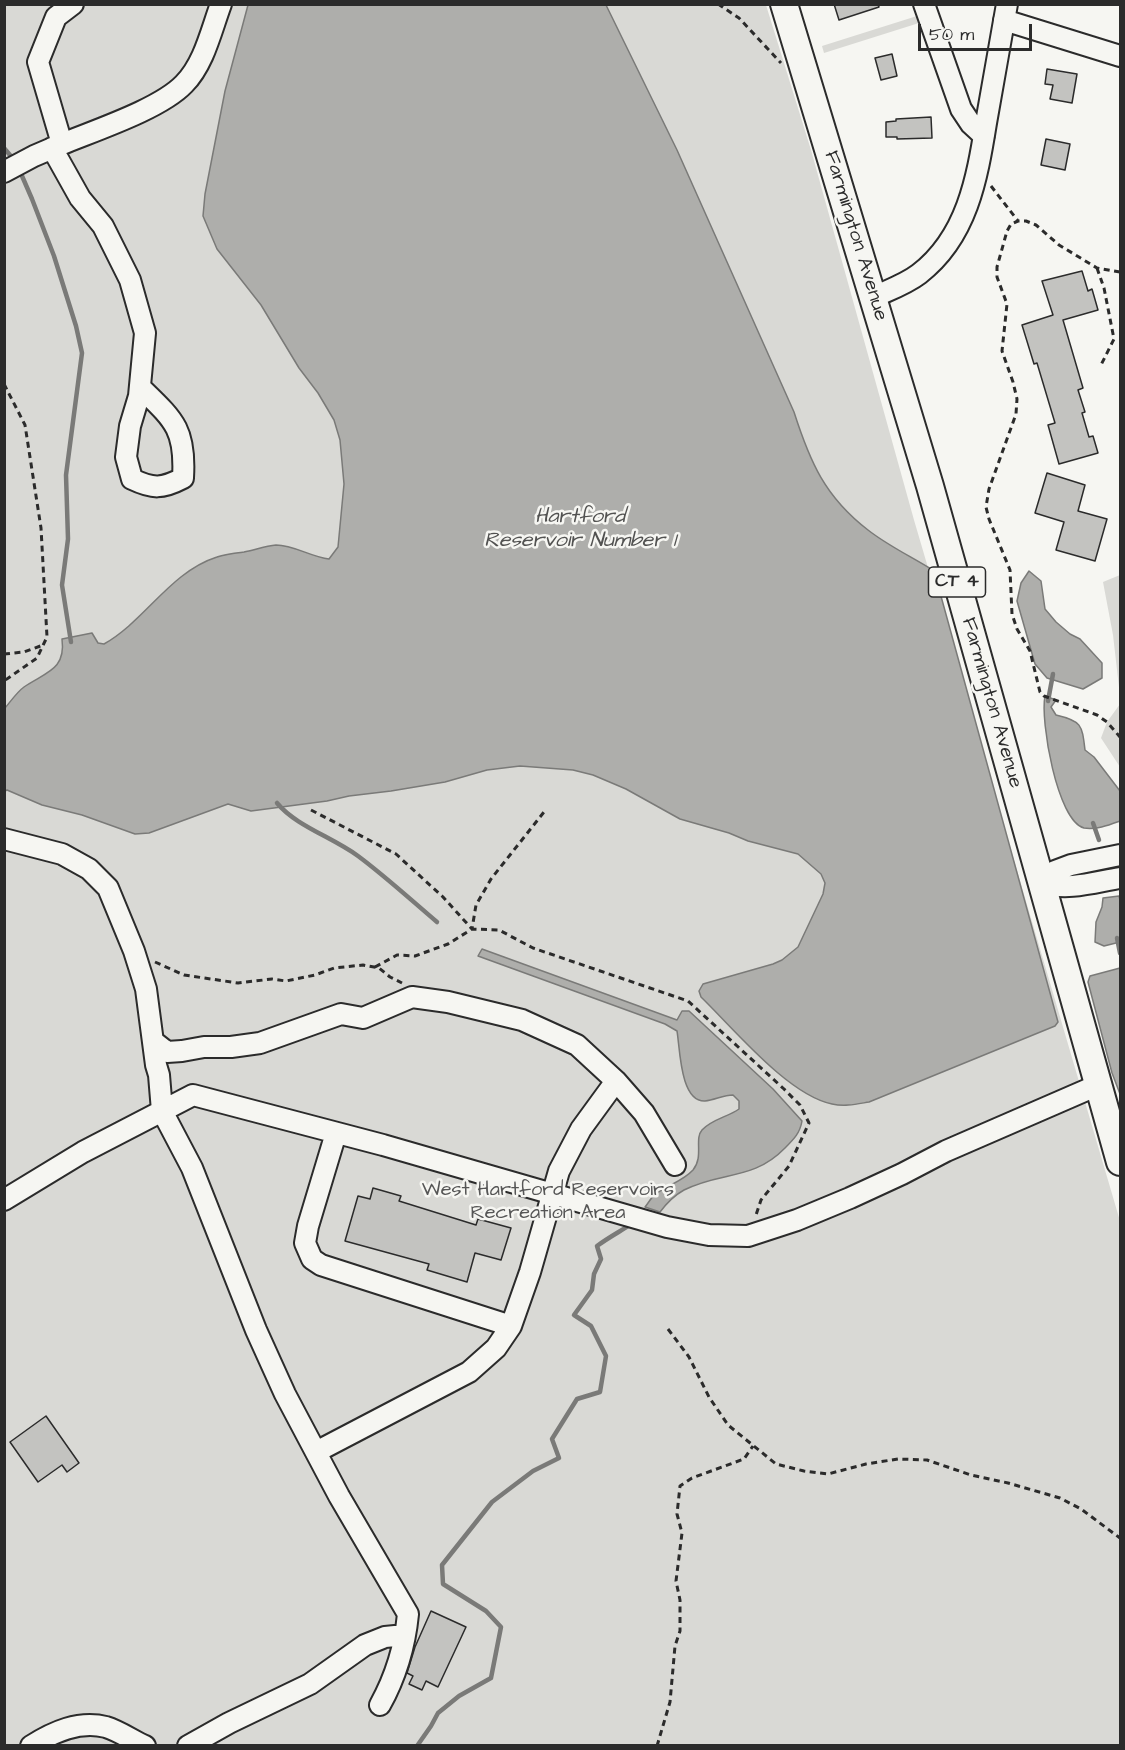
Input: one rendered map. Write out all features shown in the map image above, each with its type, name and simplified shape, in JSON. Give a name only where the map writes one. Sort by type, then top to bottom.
[{"type":"main road","name":"Farmington Avenue","points":[[784,4],[933,497],[1120,1162]]},
{"type":"street","points":[[73,4],[56,17],[38,62],[49,149],[81,198],[103,226],[130,280],[145,333],[140,387],[130,426],[126,457],[132,479],[149,487],[169,486],[183,478],[184,454],[180,432],[140,387]]},
{"type":"street","points":[[4,172],[49,149],[163,101],[184,84],[201,58],[221,4]]},
{"type":"street","points":[[924,4],[961,110],[984,136]]},
{"type":"street","points":[[874,297],[909,281],[934,260],[956,231],[966,213],[978,171],[1005,12],[1120,56]]},
{"type":"street","points":[[4,839],[62,854],[89,869],[108,888],[134,951],[146,989],[162,1111],[192,1168],[252,1319],[285,1394],[339,1496],[408,1614],[405,1635],[390,1688],[380,1706]]},
{"type":"street","points":[[1042,883],[1055,871],[1071,865],[1120,855]]},
{"type":"street","points":[[1042,883],[1055,887],[1068,887],[1120,878]]},
{"type":"street","points":[[153,1041],[167,1052],[204,1047],[231,1047],[260,1043],[341,1014],[363,1018],[412,997],[448,1002],[522,1020],[577,1045],[616,1082],[644,1113],[675,1165]]},
{"type":"street","points":[[316,1452],[469,1372],[496,1348],[511,1326],[530,1272],[559,1171],[581,1129],[616,1082]]},
{"type":"street","points":[[4,1200],[83,1152],[193,1095],[383,1145],[636,1219],[709,1234],[748,1236],[797,1220],[850,1198],[946,1151],[1098,1085]]},
{"type":"street","points":[[336,1133],[308,1226],[305,1243],[312,1259],[321,1265],[511,1326]]},
{"type":"street","points":[[188,1746],[229,1723],[310,1684],[365,1645],[386,1637],[405,1635]]},
{"type":"street","points":[[30,1746],[51,1733],[78,1725],[106,1727],[145,1746]]},
{"type":"path","points":[[718,4],[740,18],[783,66]]},
{"type":"path","points":[[978,171],[1018,221]]},
{"type":"path","points":[[1120,272],[1097,268],[1059,245],[1036,225],[1018,221],[1011,224],[1006,231],[997,267],[997,277],[1007,304],[1002,351],[1017,399],[1016,414],[989,489],[986,507],[988,519],[1010,570],[1012,614],[1017,629],[1030,651],[1040,692],[1044,696],[1097,715],[1107,722],[1120,737]]},
{"type":"path","points":[[1097,268],[1104,288],[1114,339],[1101,365]]},
{"type":"path","points":[[4,384],[25,425],[41,528],[48,637],[37,658],[4,681]]},
{"type":"path","points":[[4,654],[24,652],[44,645]]},
{"type":"path","points":[[311,810],[396,854],[444,897],[472,929]]},
{"type":"path","points":[[472,929],[476,905],[491,879],[544,812]]},
{"type":"path","points":[[375,967],[397,955],[415,956],[448,944],[472,929],[499,930],[533,948],[688,1001],[800,1105],[809,1123],[789,1166],[761,1200],[748,1236]]},
{"type":"path","points":[[150,957],[183,975],[238,983],[272,979],[286,981],[349,966],[363,965],[379,968],[422,999]]},
{"type":"path","points":[[668,1329],[689,1357],[709,1397],[728,1425],[776,1464],[828,1474],[898,1459],[927,1460],[971,1475],[1060,1498],[1081,1509],[1120,1538]]},
{"type":"path","points":[[657,1746],[670,1702],[675,1646],[680,1631],[680,1600],[676,1581],[682,1533],[677,1514],[680,1486],[692,1478],[744,1459],[753,1446]]},
{"type":"green space","name":"West Hartford Reservoirs Recreation Area","points":[[5,5],[766,5],[811,150],[914,520],[1120,1221],[1120,1745],[5,1746]]},
{"type":"green space","points":[[917,16],[919,23],[824,53],[822,46]]},
{"type":"green space","points":[[1120,575],[1120,696],[1113,635],[1103,582]]},
{"type":"green space","points":[[1120,704],[1120,767],[1101,738],[1107,722]]},
{"type":"water","name":"Hartford Reservoir Number 1","points":[[248,5],[606,5],[677,150],[821,477],[853,518],[883,541],[931,569],[936,578],[1058,1022],[1055,1026],[869,1102],[842,1105],[815,1098],[780,1075],[762,1059],[701,997],[699,991],[703,984],[782,960],[798,947],[823,894],[825,883],[821,874],[798,854],[680,819],[626,789],[593,775],[573,770],[520,766],[487,770],[445,782],[251,811],[228,804],[149,833],[135,834],[5,791],[5,708],[21,689],[58,664],[61,657],[62,639],[92,633],[98,643],[104,644],[132,623],[185,574],[200,564],[220,556],[276,545],[329,559],[338,547],[344,484],[340,440],[334,420],[261,305],[217,249],[203,216],[205,194],[225,91]]},
{"type":"water","points":[[1029,571],[1041,581],[1045,609],[1070,634],[1080,639],[1102,663],[1102,678],[1083,689],[1047,678],[1035,664],[1017,601],[1021,583]]},
{"type":"water","points":[[1045,696],[1056,700],[1051,707],[1056,715],[1071,719],[1079,725],[1085,750],[1094,757],[1120,791],[1120,821],[1098,828],[1084,828],[1074,821],[1066,808],[1052,768],[1045,726]]},
{"type":"water","points":[[1119,896],[1120,942],[1104,946],[1095,942],[1096,922],[1103,898]]},
{"type":"water","points":[[482,949],[677,1020],[682,1011],[689,1011],[773,1089],[802,1121],[794,1139],[761,1166],[684,1190],[660,1212],[645,1207],[655,1194],[693,1170],[698,1160],[699,1138],[702,1130],[710,1123],[739,1109],[739,1101],[733,1095],[705,1101],[697,1099],[690,1093],[683,1073],[677,1031],[665,1024],[478,956]]},
{"type":"water","points":[[1120,968],[1120,1094],[1112,1073],[1088,982],[1090,976]]},
{"type":"building","points":[[834,4],[878,4],[879,7],[839,20]]},
{"type":"building","points":[[892,54],[897,76],[881,80],[875,58]]},
{"type":"building","points":[[1047,69],[1077,74],[1072,103],[1050,99],[1053,85],[1045,84]]},
{"type":"building","points":[[931,117],[932,138],[886,137],[886,122],[896,121],[896,119]]},
{"type":"building","points":[[1046,139],[1070,144],[1065,170],[1041,165]]},
{"type":"building","points":[[1082,271],[1088,291],[1092,289],[1098,310],[1063,320],[1083,388],[1078,390],[1085,412],[1082,413],[1089,437],[1093,436],[1098,453],[1059,464],[1048,425],[1055,423],[1037,363],[1034,364],[1022,325],[1053,315],[1042,281]]},
{"type":"building","points":[[1047,473],[1085,485],[1078,511],[1107,519],[1095,561],[1056,550],[1064,522],[1035,513]]},
{"type":"building","points":[[373,1188],[401,1196],[399,1201],[476,1225],[478,1219],[511,1228],[501,1260],[475,1253],[467,1282],[427,1270],[429,1264],[345,1241],[358,1196],[370,1199]]},
{"type":"building","points":[[46,1416],[79,1463],[67,1472],[62,1465],[38,1482],[10,1442]]},
{"type":"building","points":[[431,1611],[466,1627],[438,1687],[426,1681],[422,1690],[409,1684],[413,1676],[407,1673],[415,1647]]},
{"type":"waterway","points":[[4,148],[15,161]]},
{"type":"waterway","points":[[19,169],[54,256],[82,353],[66,475],[68,539],[62,585],[71,642]]},
{"type":"waterway","points":[[1048,701],[1053,674]]},
{"type":"waterway","points":[[277,803],[304,825],[358,856],[437,922]]},
{"type":"waterway","points":[[1093,823],[1099,840]]},
{"type":"waterway","points":[[1117,938],[1120,953]]},
{"type":"waterway","points":[[417,1746],[438,1713],[459,1696],[491,1678],[501,1627],[486,1611],[443,1584],[442,1565],[492,1502],[533,1471],[559,1458],[552,1439],[577,1399],[600,1392],[606,1356],[591,1326],[574,1315],[592,1290],[594,1274],[601,1259],[597,1246],[633,1223]]}]
